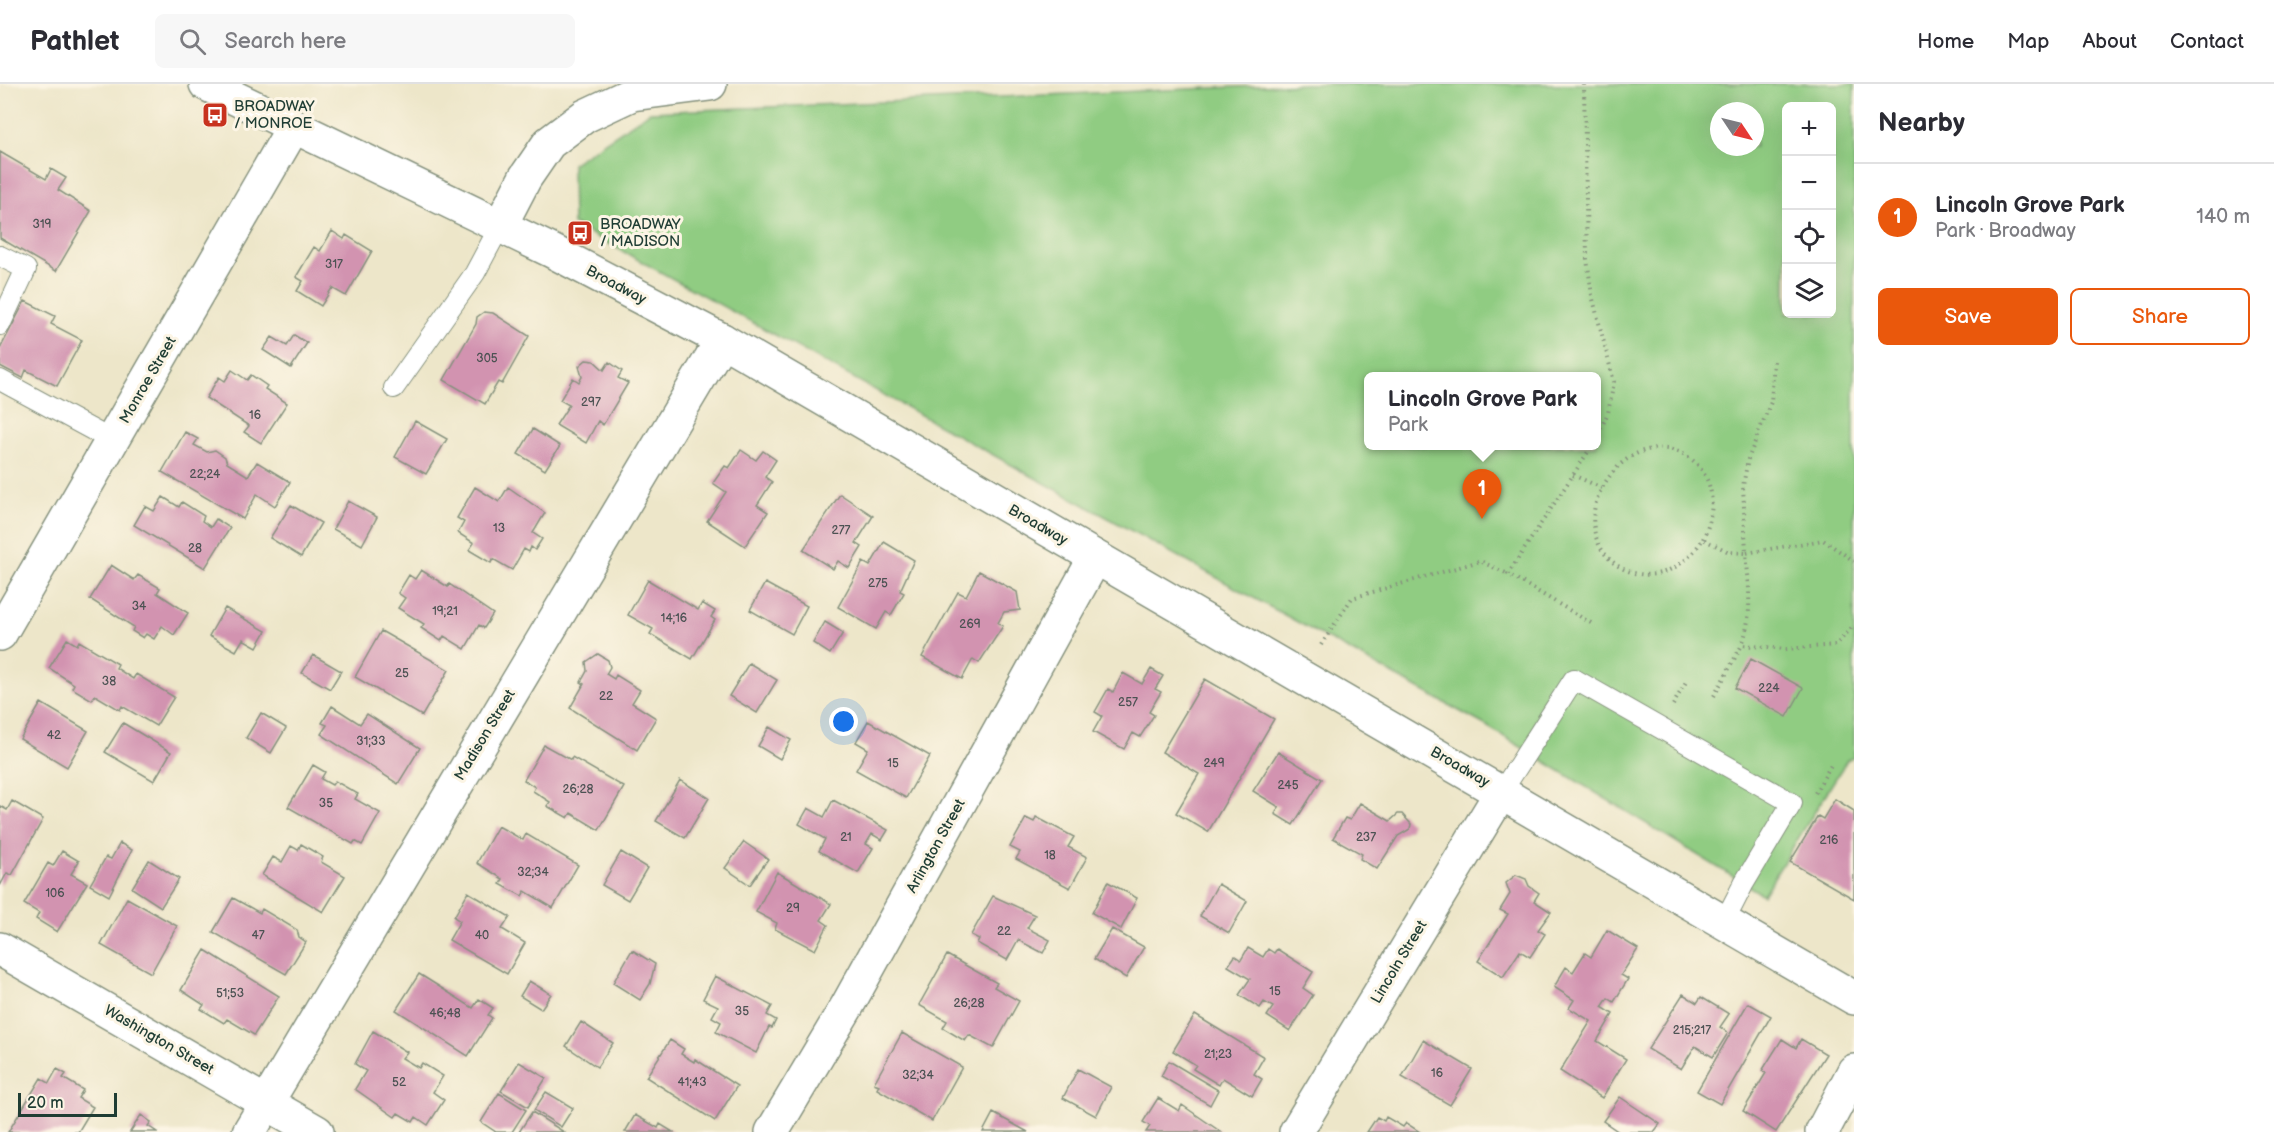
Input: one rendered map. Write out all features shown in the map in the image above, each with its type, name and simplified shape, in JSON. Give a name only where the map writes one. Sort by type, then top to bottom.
[{"type":"street","name":"Broadway","points":[[206,84],[500,226],[722,340],[1095,558],[1502,791],[1854,998]]},
{"type":"street","points":[[500,226],[525,178],[549,143],[585,116],[632,94],[710,84]]},
{"type":"street","name":"Monroe Street","points":[[0,634],[294,126]]},
{"type":"street","name":"Madison Street","points":[[249,1132],[722,340]]},
{"type":"street","name":"Arlington Street","points":[[772,1132],[846,1008],[1095,558]]},
{"type":"street","name":"Lincoln Street","points":[[1296,1132],[1502,791]]},
{"type":"street","name":"Washington Street","points":[[0,949],[317,1132]]},
{"type":"street","points":[[1822,1132],[1854,1071]]},
{"type":"lane","points":[[394,388],[475,273],[500,226]]},
{"type":"lane","points":[[0,256],[26,269],[0,324]]},
{"type":"lane","points":[[0,380],[113,441]]},
{"type":"lane","points":[[1502,791],[1574,679],[1792,803],[1744,883],[1724,922]]},
{"type":"path","points":[[1584,84],[1587,259],[1592,295],[1614,382],[1608,413],[1601,428]]},
{"type":"path","points":[[1714,696],[1742,645],[1748,629],[1750,607],[1743,486],[1748,459],[1771,402],[1774,361]]},
{"type":"path","points":[[1667,448],[1682,453],[1700,464],[1710,482],[1713,499],[1711,523],[1704,539],[1696,551],[1682,563],[1660,574],[1646,576],[1619,568],[1608,558],[1596,531],[1596,503],[1602,488],[1624,461],[1639,451],[1667,448]]},
{"type":"path","points":[[1508,574],[1589,450]]},
{"type":"path","points":[[1572,475],[1602,488]]},
{"type":"path","points":[[1704,539],[1729,552],[1746,554],[1822,540],[1854,561]]},
{"type":"path","points":[[1321,645],[1352,598],[1480,561],[1508,574],[1591,623]]},
{"type":"path","points":[[1742,645],[1786,649],[1836,645],[1854,625]]},
{"type":"path","points":[[1670,710],[1687,680]]},
{"type":"path","points":[[1815,794],[1831,765]]},
{"type":"green space","points":[[1306,84],[1854,84],[1854,757],[1847,760],[1763,895],[1485,725],[573,224],[572,164],[650,112]]},
{"type":"building","points":[[0,152],[46,179],[51,169],[66,178],[58,190],[91,211],[56,271],[0,238]]},
{"type":"building","points":[[332,231],[344,239],[346,235],[372,251],[346,296],[332,288],[321,306],[297,291],[303,281],[296,277],[314,247],[320,251]]},
{"type":"building","points":[[25,301],[55,316],[51,324],[82,340],[57,386],[26,370],[23,378],[0,366],[0,349]]},
{"type":"building","points":[[484,312],[493,313],[529,336],[502,384],[498,382],[485,404],[444,380],[476,324],[477,317]]},
{"type":"building","points":[[294,335],[307,343],[291,368],[263,350],[272,337],[287,346]]},
{"type":"building","points":[[586,360],[594,361],[604,370],[609,362],[622,371],[618,378],[628,383],[603,425],[598,421],[586,443],[556,425],[569,405],[560,400],[573,378],[579,382],[582,377],[579,366]]},
{"type":"building","points":[[232,370],[247,380],[251,375],[267,386],[265,389],[287,403],[261,443],[244,432],[249,426],[206,398],[219,377],[225,381]]},
{"type":"building","points":[[415,421],[447,439],[426,474],[395,457]]},
{"type":"building","points":[[533,429],[560,446],[545,470],[518,454]]},
{"type":"building","points":[[185,432],[198,439],[194,445],[207,452],[215,450],[225,457],[227,463],[248,476],[257,462],[290,482],[275,506],[257,494],[243,519],[162,472]]},
{"type":"building","points":[[741,450],[756,460],[763,451],[776,460],[765,477],[772,482],[757,505],[768,512],[745,546],[707,521],[726,492],[713,483],[725,466],[729,468]]},
{"type":"building","points":[[475,487],[499,502],[508,487],[545,513],[533,533],[542,539],[535,550],[531,547],[529,552],[524,549],[512,570],[493,559],[491,563],[469,550],[474,543],[458,533],[464,522],[457,518]]},
{"type":"building","points":[[840,494],[873,516],[856,543],[862,547],[849,568],[838,561],[833,569],[803,550]]},
{"type":"building","points":[[163,497],[179,507],[182,502],[204,516],[202,521],[211,527],[216,519],[230,528],[205,568],[134,525],[145,506],[154,511]]},
{"type":"building","points":[[348,501],[377,517],[362,545],[333,529]]},
{"type":"building","points":[[291,505],[321,523],[301,557],[270,538]]},
{"type":"building","points":[[884,542],[914,560],[900,591],[904,593],[891,615],[886,612],[876,629],[838,607],[863,562],[870,566]]},
{"type":"building","points":[[111,565],[134,580],[138,575],[160,588],[157,593],[188,613],[174,635],[162,626],[154,639],[146,634],[143,638],[132,631],[134,627],[90,599]]},
{"type":"building","points":[[421,570],[448,587],[449,584],[493,614],[484,628],[479,625],[465,649],[444,636],[441,641],[421,628],[424,624],[398,608],[405,598],[398,593],[409,575],[415,579]]},
{"type":"building","points":[[979,571],[1017,592],[1020,610],[1004,612],[998,623],[1003,626],[979,663],[973,659],[962,679],[922,657],[958,592],[966,596]]},
{"type":"building","points":[[648,580],[698,610],[702,603],[715,611],[711,617],[715,620],[692,659],[650,634],[653,629],[628,615]]},
{"type":"building","points":[[765,583],[807,606],[792,634],[750,610]]},
{"type":"building","points":[[225,608],[266,631],[257,647],[243,639],[236,651],[209,636]]},
{"type":"building","points":[[825,622],[843,633],[830,654],[813,643]]},
{"type":"building","points":[[381,631],[449,670],[422,716],[355,677]]},
{"type":"building","points":[[67,639],[77,645],[79,641],[118,664],[116,668],[133,679],[136,674],[174,697],[156,726],[122,706],[120,710],[95,695],[92,700],[72,688],[74,684],[49,668]]},
{"type":"building","points":[[598,654],[608,660],[610,667],[606,674],[614,679],[616,675],[640,690],[632,703],[656,718],[637,750],[570,708],[584,684],[581,682],[587,671],[586,662]]},
{"type":"building","points":[[313,655],[341,671],[330,689],[302,673]]},
{"type":"building","points":[[1751,659],[1803,688],[1787,717],[1735,688]]},
{"type":"building","points":[[749,663],[777,680],[757,713],[729,696]]},
{"type":"building","points":[[1151,669],[1163,676],[1155,689],[1161,692],[1149,712],[1154,715],[1140,737],[1133,733],[1124,749],[1093,732],[1102,716],[1095,712],[1108,689],[1113,692],[1123,673],[1142,684]]},
{"type":"building","points":[[1205,679],[1274,719],[1208,832],[1176,813],[1199,774],[1162,752]]},
{"type":"building","points":[[41,703],[88,731],[67,767],[20,739]]},
{"type":"building","points":[[332,706],[360,724],[367,714],[420,748],[398,784],[321,734],[327,725],[322,723]]},
{"type":"building","points":[[261,713],[286,728],[271,753],[246,738]]},
{"type":"building","points":[[868,721],[930,756],[906,798],[856,770],[868,749],[856,742]]},
{"type":"building","points":[[123,723],[171,752],[154,781],[105,752]]},
{"type":"building","points":[[769,727],[791,740],[780,759],[758,746]]},
{"type":"building","points":[[544,745],[571,760],[572,757],[624,787],[599,830],[571,813],[568,818],[547,806],[550,802],[533,791],[535,787],[524,780]]},
{"type":"building","points":[[1278,752],[1322,779],[1293,825],[1275,814],[1279,807],[1253,791]]},
{"type":"building","points":[[313,765],[325,772],[321,779],[332,785],[335,781],[358,794],[355,799],[380,813],[362,845],[355,841],[353,844],[288,807]]},
{"type":"building","points":[[680,780],[709,798],[685,838],[656,821]]},
{"type":"building","points":[[1835,799],[1854,811],[1854,899],[1790,862],[1818,816],[1823,819]]},
{"type":"building","points":[[833,800],[888,830],[882,840],[872,834],[866,844],[873,848],[858,873],[819,851],[825,839],[799,824],[808,808],[824,817]]},
{"type":"building","points":[[12,801],[43,819],[12,875],[7,873],[0,886],[0,806],[7,810]]},
{"type":"building","points":[[1360,803],[1390,821],[1398,814],[1402,814],[1411,824],[1410,829],[1398,836],[1377,869],[1360,859],[1362,854],[1333,838],[1345,818],[1350,820]]},
{"type":"building","points":[[1036,817],[1074,837],[1068,847],[1087,857],[1070,888],[1016,859],[1020,852],[1010,847],[1026,818],[1034,822]]},
{"type":"building","points":[[498,826],[523,840],[526,834],[578,865],[553,908],[525,891],[522,896],[500,884],[503,879],[477,863]]},
{"type":"building","points":[[744,842],[768,859],[750,885],[725,868]]},
{"type":"building","points":[[120,843],[132,850],[109,896],[90,885],[106,857],[111,859]]},
{"type":"building","points":[[301,844],[323,857],[321,862],[345,876],[323,912],[262,875],[273,857],[282,862],[291,846],[298,850]]},
{"type":"building","points":[[62,851],[79,861],[71,874],[87,883],[57,932],[36,919],[39,913],[24,904],[48,863],[53,866]]},
{"type":"building","points":[[621,852],[647,868],[628,900],[602,885]]},
{"type":"building","points":[[149,860],[179,879],[161,907],[132,888]]},
{"type":"building","points":[[777,872],[831,904],[821,920],[828,925],[815,950],[775,929],[777,923],[756,912]]},
{"type":"building","points":[[1516,875],[1526,879],[1529,886],[1539,893],[1534,901],[1551,912],[1538,930],[1545,934],[1530,957],[1520,951],[1503,977],[1478,961],[1508,914],[1500,910],[1510,894],[1506,883]]},
{"type":"building","points":[[1108,882],[1137,898],[1121,929],[1092,913]]},
{"type":"building","points":[[1218,884],[1247,901],[1229,933],[1200,916]]},
{"type":"building","points":[[468,892],[510,917],[502,929],[525,943],[507,974],[449,940],[460,921],[454,917]]},
{"type":"building","points":[[993,896],[1035,915],[1027,928],[1050,940],[1043,953],[1018,940],[1007,960],[977,943],[979,939],[971,935]]},
{"type":"building","points":[[127,898],[177,926],[151,973],[101,945]]},
{"type":"building","points":[[233,898],[260,913],[262,909],[297,930],[299,937],[306,942],[286,974],[213,932]]},
{"type":"building","points":[[1112,929],[1144,947],[1126,978],[1094,959]]},
{"type":"building","points":[[1607,930],[1638,949],[1621,975],[1628,979],[1614,1002],[1608,998],[1602,1007],[1613,1014],[1597,1041],[1626,1059],[1602,1098],[1560,1071],[1591,1021],[1569,1008],[1574,1000],[1554,987],[1566,967],[1573,972],[1585,953],[1591,957]]},
{"type":"building","points":[[1248,948],[1263,957],[1268,949],[1274,953],[1277,949],[1313,972],[1303,988],[1313,995],[1290,1031],[1267,1016],[1273,1007],[1264,1002],[1260,1008],[1239,995],[1250,979],[1228,966],[1235,956],[1241,960]]},
{"type":"building","points":[[205,950],[279,996],[254,1035],[227,1019],[224,1023],[201,1009],[204,1005],[181,990]]},
{"type":"building","points":[[632,950],[655,964],[650,984],[640,1000],[613,983]]},
{"type":"building","points":[[947,955],[997,983],[994,987],[1019,1001],[993,1048],[969,1035],[965,1041],[943,1028],[947,1021],[919,1005]]},
{"type":"building","points":[[419,974],[473,1008],[479,999],[493,1008],[488,1015],[492,1018],[468,1056],[396,1010]]},
{"type":"building","points":[[715,976],[772,1006],[767,1015],[776,1020],[772,1028],[769,1027],[756,1053],[716,1032],[721,1022],[712,1017],[718,1006],[703,999]]},
{"type":"building","points":[[529,981],[551,994],[541,1009],[520,996]]},
{"type":"building","points":[[1683,994],[1697,1003],[1701,997],[1729,1014],[1720,1027],[1728,1033],[1713,1057],[1695,1046],[1681,1069],[1648,1049]]},
{"type":"building","points":[[1748,1003],[1771,1016],[1720,1104],[1697,1091]]},
{"type":"building","points":[[1195,1015],[1264,1057],[1254,1074],[1262,1079],[1252,1096],[1223,1078],[1219,1085],[1193,1069],[1196,1065],[1173,1051]]},
{"type":"building","points":[[581,1022],[613,1043],[597,1067],[566,1046]]},
{"type":"building","points":[[373,1031],[407,1052],[402,1058],[419,1068],[422,1063],[443,1076],[433,1092],[444,1100],[428,1125],[416,1117],[413,1122],[398,1113],[395,1117],[355,1089],[366,1071],[355,1064]]},
{"type":"building","points":[[902,1033],[962,1067],[932,1121],[877,1089],[879,1085],[874,1083]]},
{"type":"building","points":[[1782,1039],[1796,1048],[1801,1039],[1826,1054],[1776,1132],[1743,1111],[1766,1073],[1762,1071]]},
{"type":"building","points":[[670,1040],[684,1049],[681,1054],[694,1062],[695,1059],[737,1086],[715,1121],[646,1077]]},
{"type":"building","points":[[1423,1040],[1472,1069],[1450,1105],[1402,1077]]},
{"type":"building","points":[[1169,1061],[1218,1090],[1210,1105],[1161,1076]]},
{"type":"building","points":[[519,1062],[546,1078],[528,1107],[501,1091]]},
{"type":"building","points":[[57,1069],[66,1074],[63,1078],[83,1090],[78,1098],[93,1107],[78,1132],[8,1132],[41,1078],[49,1083]]},
{"type":"building","points":[[1078,1069],[1111,1087],[1096,1116],[1063,1098]]},
{"type":"building","points":[[546,1092],[573,1108],[561,1127],[534,1110]]},
{"type":"building","points":[[499,1093],[526,1110],[512,1132],[496,1132],[481,1122]]},
{"type":"building","points":[[1620,1097],[1660,1124],[1654,1132],[1619,1132],[1603,1121]]},
{"type":"building","points":[[1158,1098],[1179,1111],[1182,1105],[1221,1132],[1146,1132],[1150,1126],[1143,1122]]},
{"type":"building","points":[[532,1112],[564,1132],[519,1132]]},
{"type":"building","points":[[993,1113],[1028,1132],[983,1132]]},
{"type":"building","points":[[141,1115],[151,1122],[148,1126],[157,1132],[130,1132]]},
{"type":"building","points":[[635,1115],[658,1128],[660,1124],[673,1132],[625,1132]]},
{"type":"building","points":[[1377,1117],[1384,1121],[1386,1117],[1403,1127],[1406,1123],[1420,1132],[1367,1132]]},
{"type":"place","name":"BROADWAY / MONROE","points":[[215,115]]},
{"type":"place","name":"BROADWAY / MADISON","points":[[580,233]]},
{"type":"place","name":"Lincoln Grove Park","points":[[1482,519]]}]
